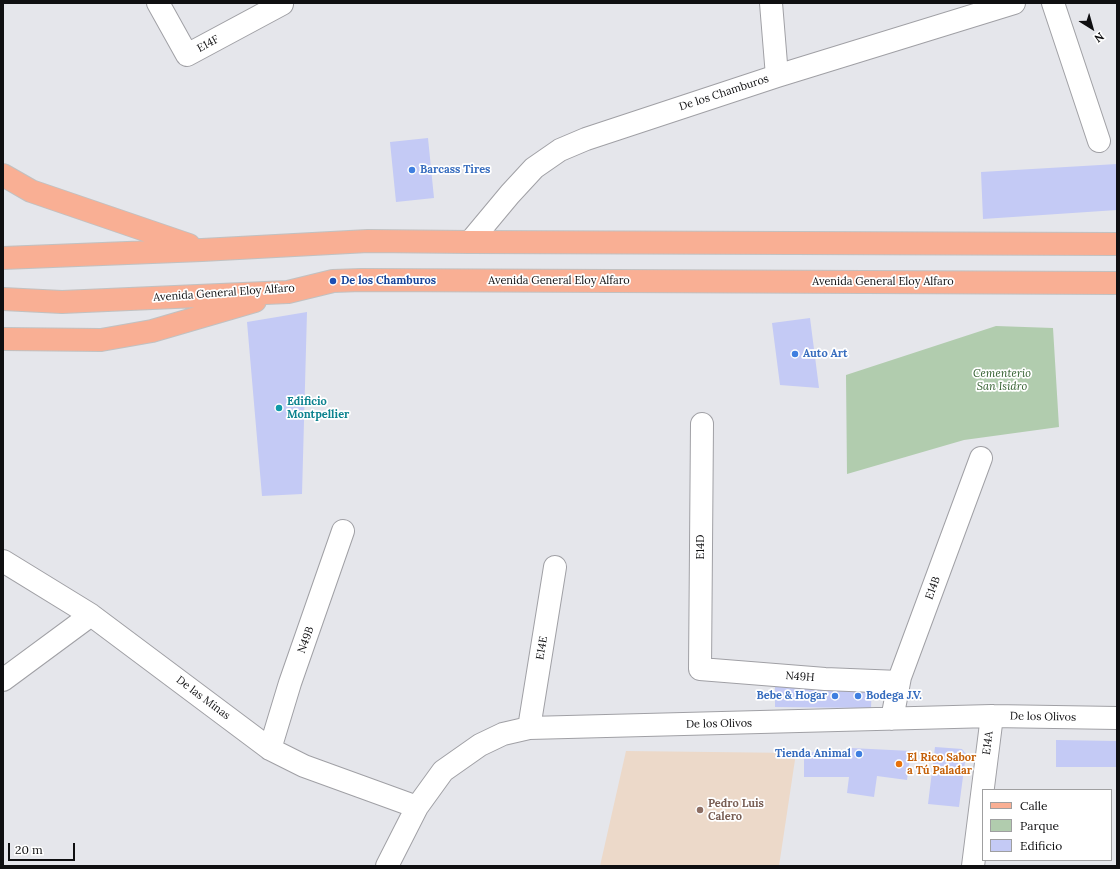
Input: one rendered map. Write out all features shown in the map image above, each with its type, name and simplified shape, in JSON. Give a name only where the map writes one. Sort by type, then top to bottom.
[{"type":"main road","points":[[3,175],[31,191],[202,250]]},
{"type":"main road","points":[[3,258],[202,250],[368,241],[1117,244]]},
{"type":"main road","name":"Avenida General Eloy Alfaro","points":[[3,299],[62,302],[288,292],[333,281],[361,280],[1117,283]]},
{"type":"main road","points":[[3,339],[101,340],[152,332],[288,292]]},
{"type":"street","name":"E14F","points":[[158,3],[187,55],[282,4]]},
{"type":"street","points":[[771,3],[777,76]]},
{"type":"street","name":"De los Chamburos","points":[[470,242],[534,168],[560,150],[586,138],[777,76],[1014,3]]},
{"type":"street","points":[[1053,3],[1099,141]]},
{"type":"street","name":"E14D","points":[[700,669],[702,424]]},
{"type":"street","name":"E14B","points":[[892,720],[900,677],[981,458]]},
{"type":"street","name":"N49B","points":[[270,749],[290,683],[343,531]]},
{"type":"street","name":"De las Minas","points":[[3,561],[91,615],[270,749],[304,766],[418,807]]},
{"type":"street","name":"E14E","points":[[529,728],[556,567]]},
{"type":"street","points":[[3,680],[91,615]]},
{"type":"street","name":"N49H","points":[[700,669],[899,682]]},
{"type":"street","name":"De los Olivos","points":[[387,866],[418,807],[443,771],[480,745],[503,734],[529,728],[892,720],[992,716],[1117,718]]},
{"type":"street","name":"E14A","points":[[983,789],[992,716]]},
{"type":"street","name":"E14A","points":[[973,866],[982,795]]},
{"type":"shaded area","name":"Pedro Luis Calero","points":[[626,751],[796,753],[779,866],[600,866]]},
{"type":"green space","name":"Cementerio San Isidro","points":[[996,326],[1053,328],[1059,427],[964,440],[847,474],[846,375]]},
{"type":"building","name":"Barcass Tires","points":[[428,138],[434,198],[396,202],[390,142]]},
{"type":"building","points":[[1117,164],[1117,210],[983,219],[981,172]]},
{"type":"building","name":"Edificio Montpellier","points":[[307,312],[302,494],[262,496],[247,322]]},
{"type":"building","name":"Auto Art","points":[[810,318],[819,388],[780,385],[772,323]]},
{"type":"building","points":[[775,683],[872,684],[871,708],[775,707]]},
{"type":"building","points":[[1056,740],[1117,741],[1117,767],[1056,767]]},
{"type":"building","points":[[935,747],[962,749],[966,754],[959,807],[928,804]]},
{"type":"building","points":[[851,748],[911,751],[907,780],[877,776],[874,797],[847,793],[849,777],[804,777],[804,752],[850,753]]},
{"type":"place","name":"Barcass Tires","points":[[412,170]]},
{"type":"place","name":"De los Chamburos","points":[[333,281]]},
{"type":"place","name":"Auto Art","points":[[795,354]]},
{"type":"place","name":"Edificio Montpellier","points":[[279,408]]},
{"type":"place","name":"Bebe & Hogar","points":[[835,696]]},
{"type":"place","name":"Bodega J.V.","points":[[858,696]]},
{"type":"place","name":"Tienda Animal","points":[[859,754]]},
{"type":"place","name":"El Rico Sabor a Tú Paladar","points":[[899,764]]},
{"type":"place","name":"Pedro Luis Calero","points":[[700,810]]}]
